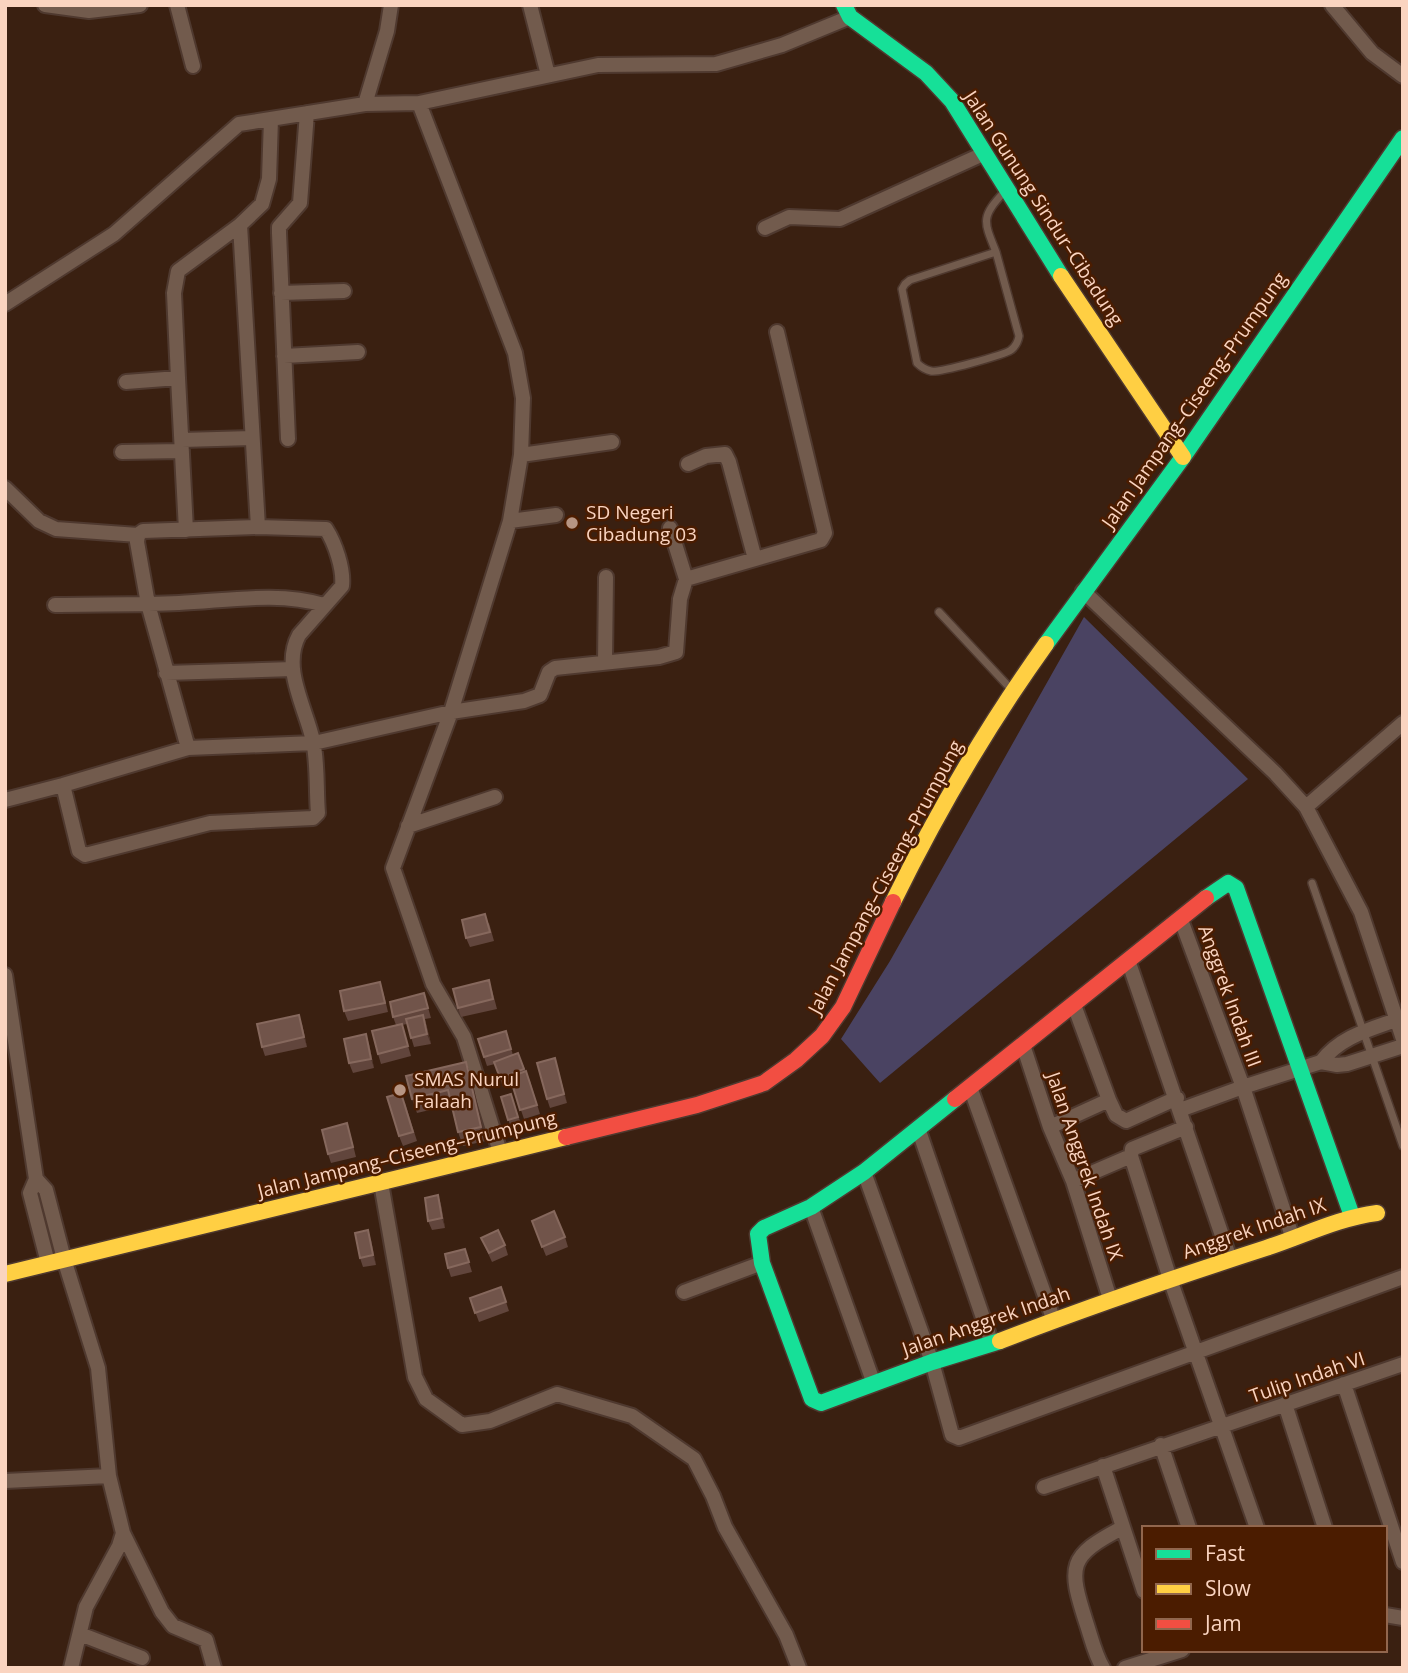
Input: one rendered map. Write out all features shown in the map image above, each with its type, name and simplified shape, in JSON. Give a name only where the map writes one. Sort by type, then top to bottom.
[{"type":"street","points":[[45,5],[89,10],[140,5]]},
{"type":"street","points":[[177,5],[193,66]]},
{"type":"street","points":[[365,104],[387,32],[391,5]]},
{"type":"street","points":[[530,5],[548,75]]},
{"type":"street","points":[[1332,5],[1372,53],[1403,76]]},
{"type":"street","points":[[5,304],[114,234],[239,124],[365,104],[419,103],[598,65],[716,64],[782,45],[847,11]]},
{"type":"street","name":"Jalan Gunung Sindur–Cibadung","points":[[847,11],[926,73],[952,101],[982,154],[1183,457]]},
{"type":"street","points":[[419,103],[515,353],[523,398],[521,455],[510,521],[452,712],[393,868],[433,984],[464,1037],[500,1152]]},
{"type":"street","points":[[288,439],[279,227],[300,203],[307,113]]},
{"type":"street","points":[[186,530],[175,279],[178,271],[240,225],[262,204],[269,179],[271,119]]},
{"type":"street","name":"Jalan Jampang–Ciseeng–Prumpung","points":[[5,1274],[733,1095],[764,1083],[796,1060],[822,1036],[843,1007],[940,812],[1013,690],[1083,590],[1183,457],[1403,138]]},
{"type":"street","points":[[765,228],[789,217],[840,219],[982,154]]},
{"type":"street","points":[[240,225],[258,527]]},
{"type":"street","points":[[281,293],[344,291]]},
{"type":"street","points":[[686,579],[821,540],[825,533],[778,332]]},
{"type":"street","points":[[284,356],[358,352]]},
{"type":"street","points":[[126,382],[178,378]]},
{"type":"street","points":[[122,452],[252,438]]},
{"type":"street","points":[[521,455],[612,442]]},
{"type":"street","points":[[688,464],[706,456],[725,454],[755,559]]},
{"type":"street","points":[[5,488],[47,526],[56,529],[138,535],[143,531],[258,527],[326,529],[331,536],[343,579],[342,586],[294,644],[293,669],[314,743],[318,813],[313,818],[209,822],[85,855],[79,851],[63,785]]},
{"type":"street","points":[[510,521],[556,515]]},
{"type":"street","points":[[5,800],[188,748],[314,743],[452,712],[524,701],[540,695],[549,672],[555,668],[659,657],[676,652],[680,599],[686,579],[670,528]]},
{"type":"street","points":[[138,535],[149,604],[188,748]]},
{"type":"street","points":[[605,662],[606,577]]},
{"type":"street","points":[[1083,590],[1307,807],[1361,912],[1403,1039]]},
{"type":"street","points":[[55,605],[284,598],[324,605]]},
{"type":"street","points":[[166,673],[293,669]]},
{"type":"street","points":[[1307,807],[1403,723]]},
{"type":"street","points":[[408,826],[495,797]]},
{"type":"street","points":[[684,1292],[762,1263],[758,1241],[761,1231],[811,1207],[864,1172],[1228,883],[1236,888],[1352,1216]]},
{"type":"street","name":"Anggrek Indah III","points":[[1181,920],[1242,1087],[1293,1240]]},
{"type":"street","points":[[1128,960],[1230,1259]]},
{"type":"street","points":[[5,975],[36,1179],[46,1190],[56,1261],[97,1368],[109,1476],[123,1533],[162,1612],[173,1626],[205,1640],[214,1668]]},
{"type":"street","points":[[1074,1005],[1109,1100],[1116,1115],[1126,1121],[1321,1062],[1347,1065],[1403,1046]]},
{"type":"street","points":[[1321,1062],[1347,1038],[1396,1020]]},
{"type":"street","name":"Jalan Anggrek Indah IX","points":[[1023,1045],[1050,1127],[1073,1181],[1110,1299]]},
{"type":"street","points":[[970,1087],[1054,1321]]},
{"type":"street","points":[[1050,1127],[1109,1100]]},
{"type":"street","points":[[918,1128],[992,1344]]},
{"type":"street","points":[[1185,1128],[1132,1149],[1131,1156],[1170,1279],[1256,1526]]},
{"type":"street","points":[[1073,1181],[1131,1156]]},
{"type":"street","points":[[864,1172],[932,1362],[952,1435],[959,1438],[1403,1277]]},
{"type":"street","points":[[381,1183],[415,1377],[426,1399],[462,1425],[490,1421],[557,1394],[632,1416],[694,1459],[713,1496],[724,1527],[786,1635],[799,1668]]},
{"type":"street","points":[[811,1207],[874,1384]]},
{"type":"street","name":"Anggrek Indah IX","points":[[1170,1279],[1293,1240],[1352,1216],[1377,1213]]},
{"type":"street","name":"Jalan Anggrek Indah","points":[[762,1263],[809,1393],[816,1402],[827,1401],[932,1362],[992,1344],[1170,1279]]},
{"type":"street","name":"Tulip Indah VI","points":[[1044,1487],[1344,1384],[1401,1370]]},
{"type":"street","points":[[1344,1384],[1397,1525],[1403,1562]]},
{"type":"street","points":[[1284,1404],[1324,1526]]},
{"type":"street","points":[[1161,1445],[1188,1526]]},
{"type":"street","points":[[1103,1466],[1142,1585]]},
{"type":"street","points":[[5,1481],[109,1476]]},
{"type":"street","points":[[1103,1668],[1075,1587],[1075,1566],[1093,1543],[1122,1528]]},
{"type":"street","points":[[71,1668],[86,1607],[119,1546],[123,1533]]},
{"type":"street","points":[[80,1634],[142,1658]]},
{"type":"street","points":[[1125,1668],[1164,1653]]},
{"type":"lane","points":[[996,253],[911,280],[904,285],[902,289],[917,363],[923,368],[928,371],[941,371],[1008,351],[1018,342],[1019,336],[996,253],[986,228],[987,211],[1006,190]]},
{"type":"lane","points":[[939,612],[1013,690]]},
{"type":"lane","points":[[1312,883],[1403,1146]]},
{"type":"shaded area","points":[[1084,617],[1248,779],[880,1083],[841,1039],[890,961]]},
{"type":"building","points":[[485,914],[490,932],[466,938],[462,920]]},
{"type":"building","points":[[489,980],[493,999],[458,1008],[453,989]]},
{"type":"building","points":[[380,982],[385,1003],[344,1011],[340,991]]},
{"type":"building","points":[[424,993],[428,1008],[393,1017],[390,1002]]},
{"type":"building","points":[[299,1015],[304,1037],[262,1047],[257,1024]]},
{"type":"building","points":[[423,1015],[427,1034],[411,1038],[406,1019]]},
{"type":"building","points":[[402,1024],[408,1046],[378,1054],[372,1031]]},
{"type":"building","points":[[506,1031],[511,1049],[484,1057],[478,1039]]},
{"type":"building","points":[[366,1034],[371,1059],[349,1063],[344,1039]]},
{"type":"building","points":[[518,1053],[524,1069],[500,1078],[494,1062]]},
{"type":"building","points":[[555,1058],[564,1094],[547,1099],[537,1063]]},
{"type":"building","points":[[466,1062],[481,1127],[458,1132],[448,1090],[412,1099],[406,1076]]},
{"type":"building","points":[[526,1071],[537,1105],[520,1110],[510,1077]]},
{"type":"building","points":[[401,1093],[413,1132],[399,1136],[387,1097]]},
{"type":"building","points":[[511,1094],[518,1117],[508,1120],[501,1097]]},
{"type":"building","points":[[347,1123],[353,1147],[328,1154],[322,1130]]},
{"type":"building","points":[[438,1195],[442,1218],[428,1221],[425,1198]]},
{"type":"building","points":[[554,1211],[565,1237],[542,1247],[532,1221]]},
{"type":"building","points":[[368,1230],[373,1255],[360,1258],[355,1233]]},
{"type":"building","points":[[498,1230],[505,1245],[489,1253],[481,1238]]},
{"type":"building","points":[[465,1249],[469,1262],[448,1268],[445,1254]]},
{"type":"building","points":[[501,1287],[506,1302],[475,1313],[470,1298]]},
{"type":"traffic: fast","points":[[844,5],[850,17],[926,73],[952,101],[1061,276]]},
{"type":"traffic: fast","points":[[1046,644],[1183,457],[1403,138]]},
{"type":"traffic: fast","points":[[1206,898],[1228,883],[1236,888],[1352,1216]]},
{"type":"traffic: fast","points":[[955,1099],[864,1172],[811,1207],[764,1228],[758,1234],[762,1263],[812,1399],[821,1403],[932,1362],[1000,1341]]},
{"type":"traffic: slow","points":[[1061,276],[1183,457]]},
{"type":"traffic: slow","points":[[893,902],[964,770],[1046,644]]},
{"type":"traffic: slow","points":[[5,1274],[566,1137]]},
{"type":"traffic: slow","points":[[1000,1341],[1334,1223],[1377,1213]]},
{"type":"traffic: jam","points":[[955,1099],[1206,898]]},
{"type":"traffic: jam","points":[[566,1137],[697,1105],[764,1083],[796,1060],[822,1036],[843,1007],[893,902]]},
{"type":"place","name":"SD Negeri Cibadung 03","points":[[572,523]]},
{"type":"place","name":"SMAS Nurul Falaah","points":[[400,1090]]}]
